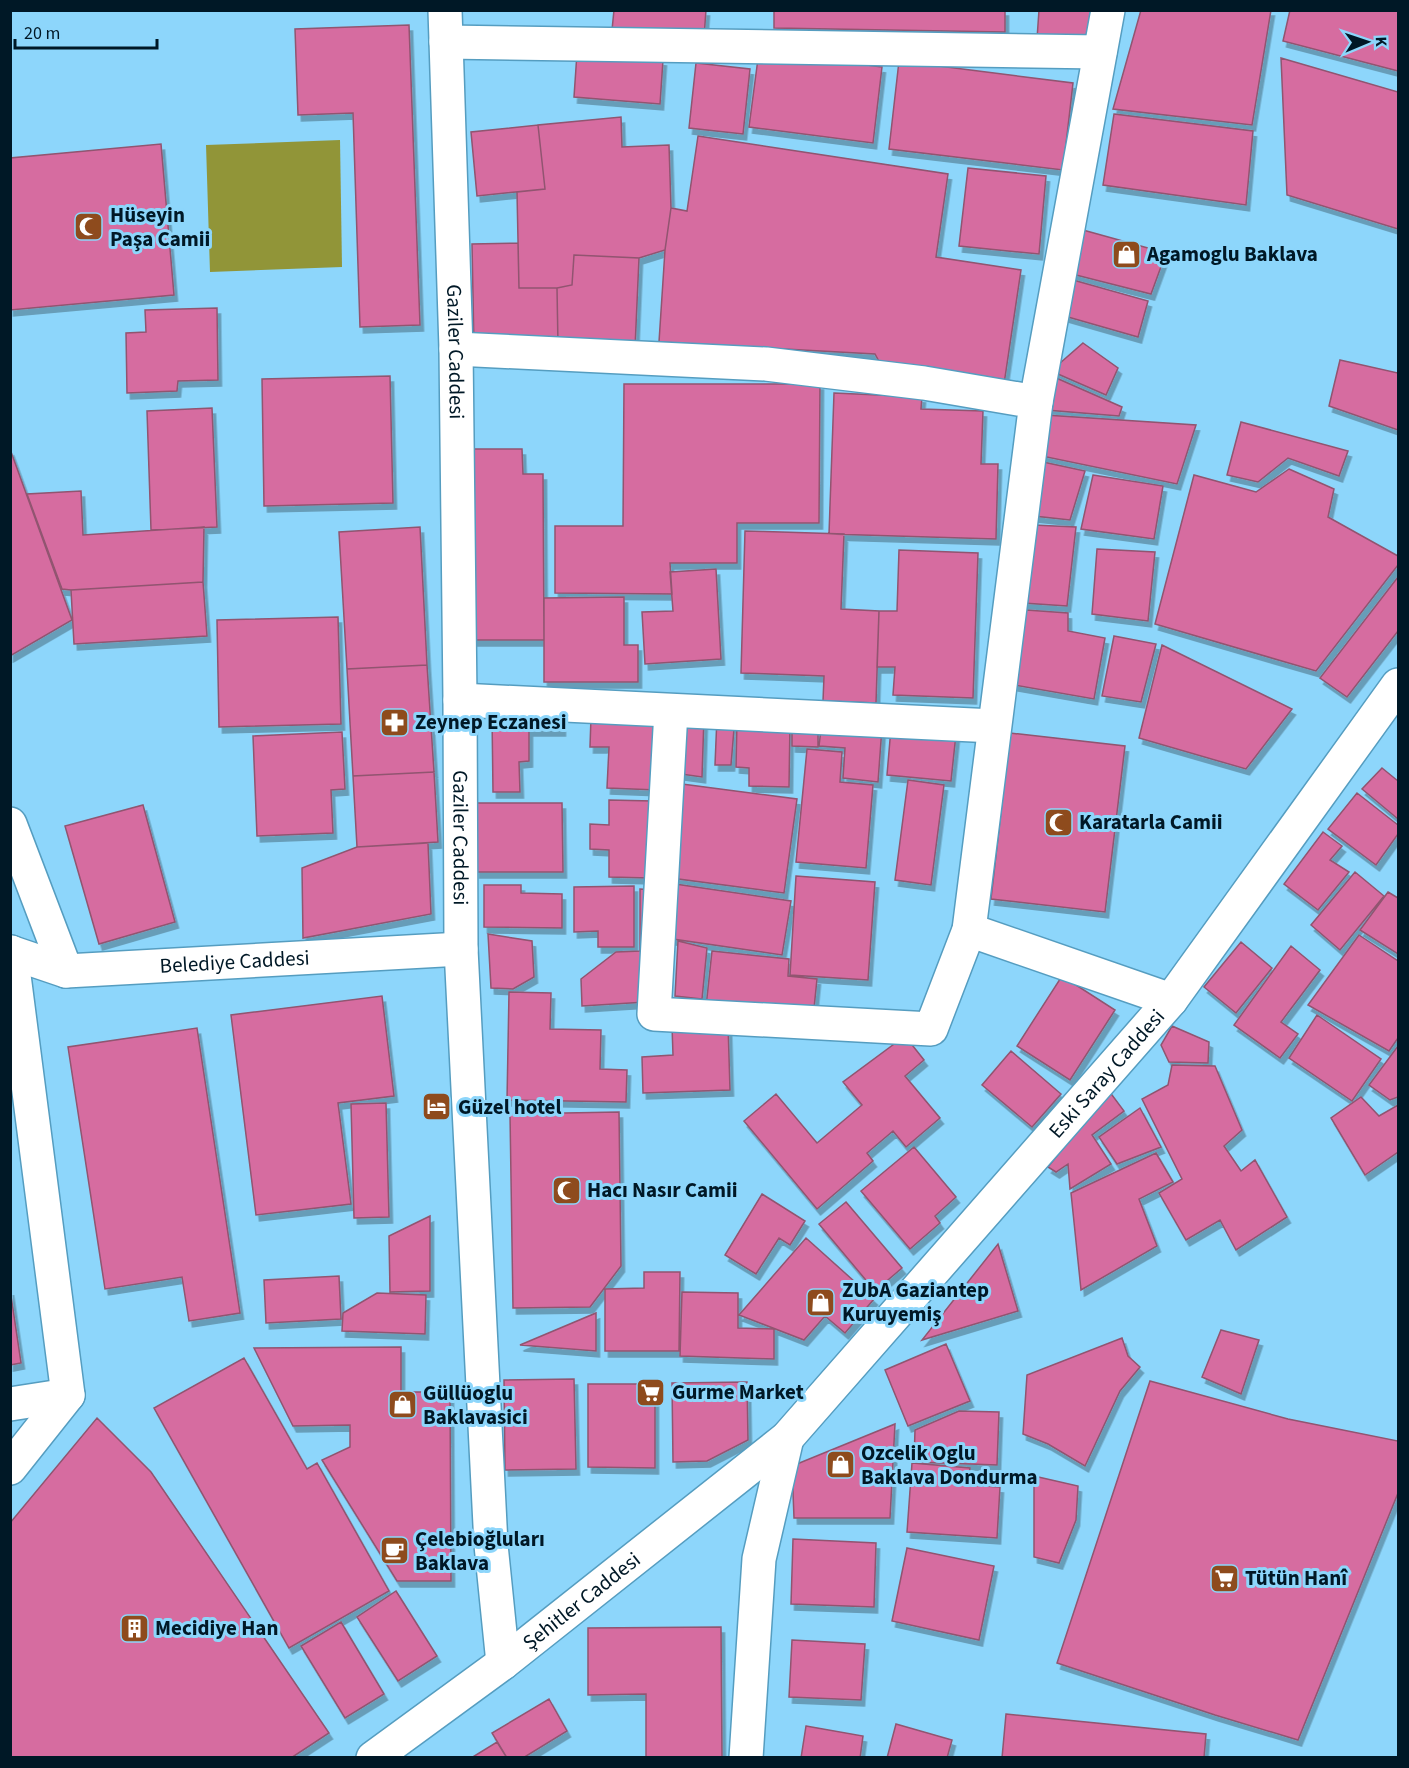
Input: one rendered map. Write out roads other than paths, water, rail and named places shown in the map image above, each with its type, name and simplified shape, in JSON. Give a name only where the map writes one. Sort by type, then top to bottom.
[{"type":"street","name":"Gaziler Caddesi","points":[[445,10],[456,350],[461,949],[491,1545],[503,1664]]},
{"type":"street","points":[[671,711],[654,1014],[931,1029],[969,930],[1036,402],[1108,10]]},
{"type":"street","points":[[446,42],[1100,52]]},
{"type":"street","points":[[456,350],[766,364],[924,382],[1036,402]]},
{"type":"street","name":"Eski Saray Caddesi","points":[[787,1438],[1171,1000],[1398,685]]},
{"type":"street","points":[[460,700],[994,726]]},
{"type":"street","points":[[10,824],[66,971]]},
{"type":"street","points":[[969,930],[1171,1000]]},
{"type":"street","name":"Belediye Caddesi","points":[[11,952],[66,971],[461,949]]},
{"type":"street","points":[[10,1468],[68,1395],[11,952]]},
{"type":"street","points":[[10,1404],[68,1395]]},
{"type":"street","points":[[746,1758],[759,1559],[787,1438]]},
{"type":"street","name":"Şehitler Caddesi","points":[[373,1758],[503,1664],[787,1438]]},
{"type":"place","name":"Hüseyin Paşa Camii","points":[[89,227]]},
{"type":"place","name":"Agamoglu Baklava","points":[[1126,254]]},
{"type":"place","name":"Zeynep Eczanesi","points":[[394,722]]},
{"type":"place","name":"Karatarla Camii","points":[[1058,822]]},
{"type":"place","name":"Güzel hotel","points":[[437,1107]]},
{"type":"place","name":"Hacı Nasır Camii","points":[[566,1190]]},
{"type":"place","name":"ZUbA Gaziantep Kuruyemiş","points":[[821,1302]]},
{"type":"place","name":"Gurme Market","points":[[651,1392]]},
{"type":"place","name":"Güllüoglu Baklavasici","points":[[402,1405]]},
{"type":"place","name":"Ozcelik Oglu Baklava Dondurma","points":[[840,1465]]},
{"type":"place","name":"Çelebioğluları Baklava","points":[[394,1551]]},
{"type":"place","name":"Tütün Hanî","points":[[1224,1578]]},
{"type":"place","name":"Mecidiye Han","points":[[134,1628]]}]
